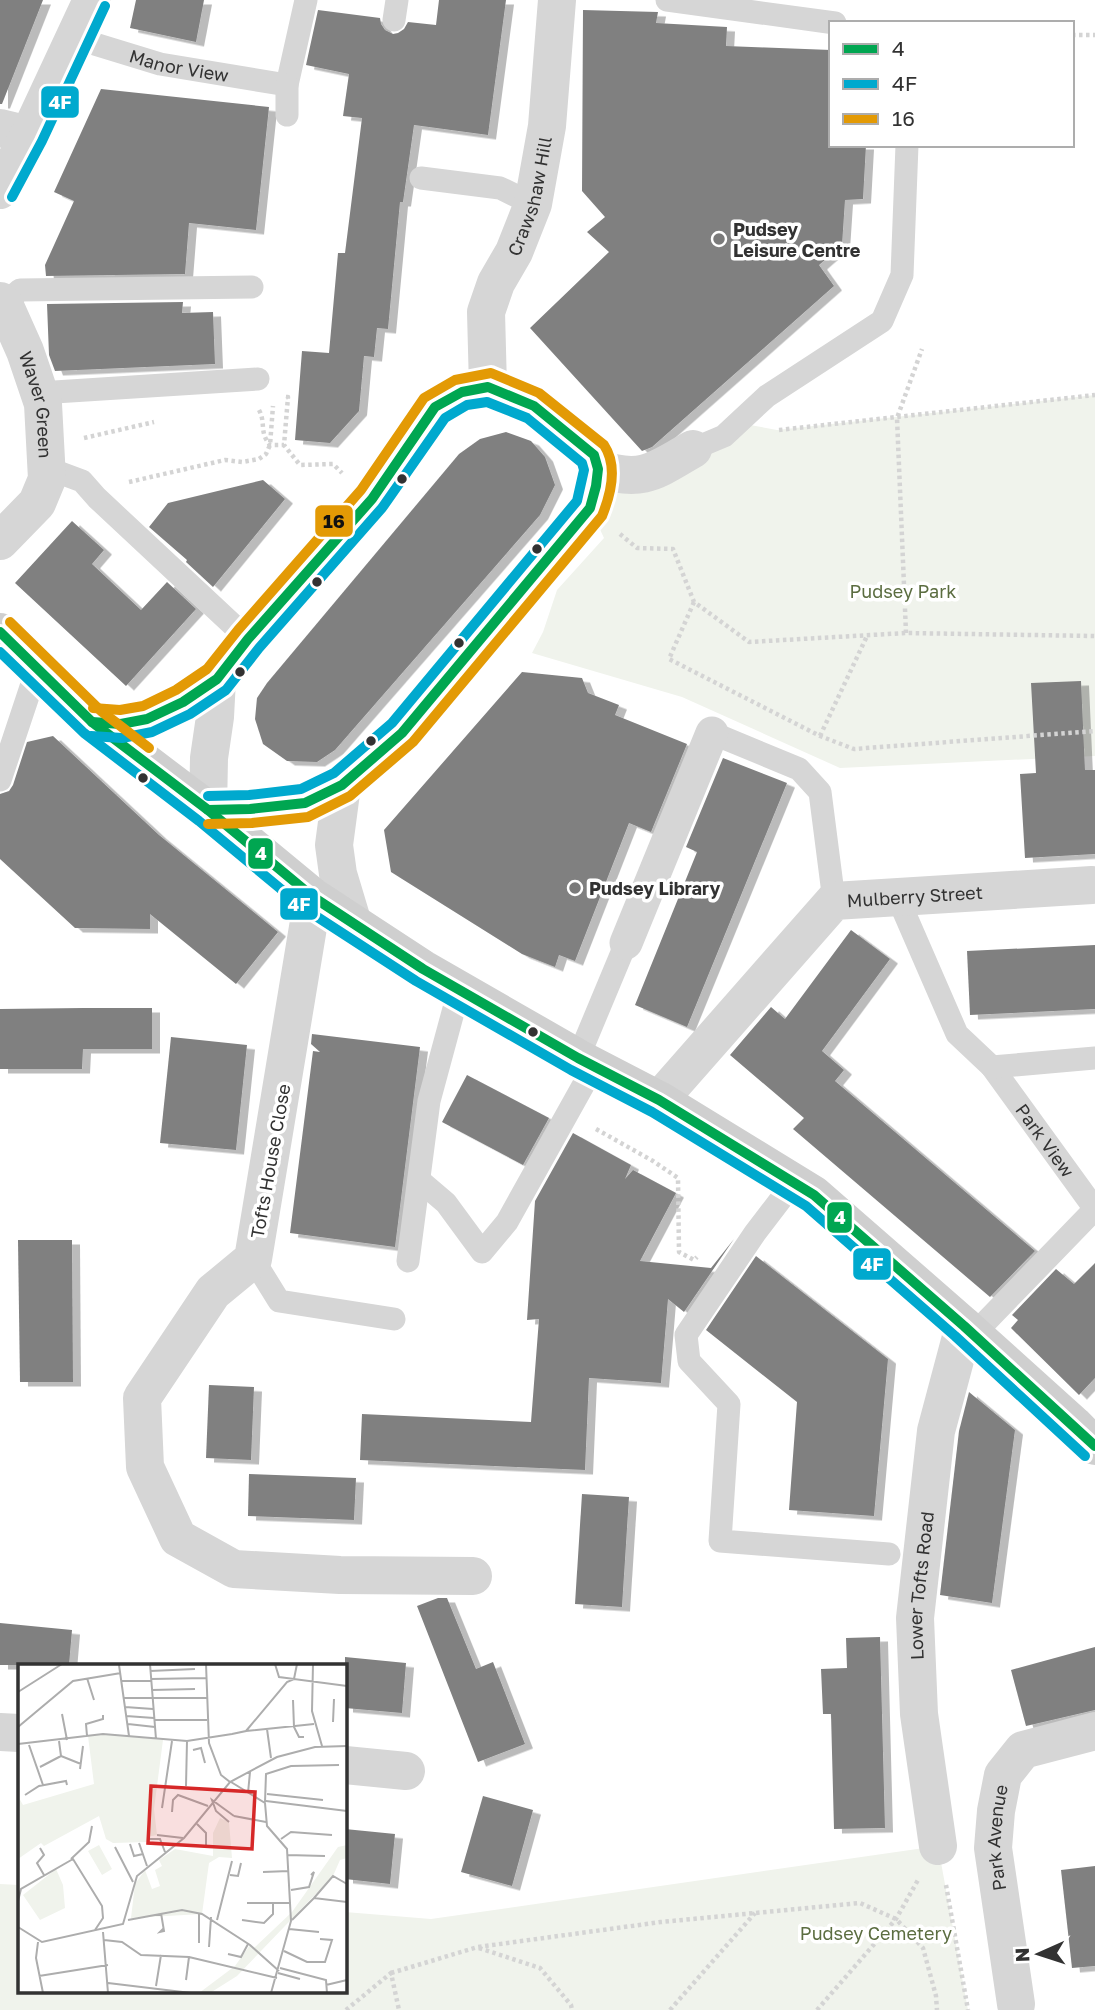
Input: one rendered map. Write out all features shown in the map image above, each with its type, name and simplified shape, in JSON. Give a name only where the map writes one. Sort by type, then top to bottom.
[{"type":"main road","points":[[0,632],[92,722],[208,810],[313,897],[459,990],[659,1100],[814,1195],[969,1330],[1095,1446]]},
{"type":"street","points":[[0,190],[15,131],[75,38],[92,0]]},
{"type":"street","name":"Crawshaw Hill","points":[[488,387],[486,312],[496,283],[514,252],[533,204],[547,126],[557,0]]},
{"type":"street","name":"Waver Green","points":[[2,302],[25,351],[43,404],[43,470]]},
{"type":"street","points":[[92,722],[121,724],[147,719],[183,702],[217,680],[248,639],[372,499],[435,407],[462,392],[488,387],[534,406],[594,455],[598,469],[590,508],[402,733],[342,785],[305,803],[208,810],[209,758],[217,680]]},
{"type":"street","points":[[598,469],[636,476],[654,472],[694,449]]},
{"type":"street","points":[[0,541],[43,470]]},
{"type":"street","points":[[626,943],[712,733]]},
{"type":"street","points":[[342,785],[334,845],[338,874],[353,924]]},
{"type":"street","name":"Mulberry Street","points":[[659,1100],[834,901],[1092,885]]},
{"type":"street","name":"Tofts House Close","points":[[313,897],[253,1259],[213,1292],[142,1398],[145,1467],[178,1538],[234,1569],[340,1575],[473,1577]]},
{"type":"street","name":"Lower Tofts Road","points":[[938,1846],[919,1714],[915,1618],[936,1431],[969,1330]]},
{"type":"street","name":"Park Avenue","points":[[1016,2004],[993,1848],[1003,1775],[1023,1750],[1095,1731]]},
{"type":"street","points":[[0,1732],[18,1733]]},
{"type":"street","points":[[346,1765],[406,1771]]},
{"type":"lane","points":[[287,115],[287,85],[306,0]]},
{"type":"lane","points":[[667,0],[723,4],[829,22]]},
{"type":"lane","name":"Manor View","points":[[75,38],[160,64],[287,85]]},
{"type":"lane","points":[[694,449],[724,436],[767,396],[882,321],[902,275],[907,147]]},
{"type":"lane","points":[[421,178],[500,188],[533,204]]},
{"type":"lane","points":[[2,302],[20,290],[252,287]]},
{"type":"lane","points":[[39,393],[258,379]]},
{"type":"lane","points":[[43,470],[82,481],[248,639]]},
{"type":"lane","points":[[0,780],[37,669]]},
{"type":"lane","points":[[712,733],[799,769],[820,792],[834,901]]},
{"type":"lane","name":"Park View","points":[[897,896],[957,1034],[992,1067],[1095,1209],[969,1330]]},
{"type":"lane","points":[[419,1180],[446,1203],[482,1252],[507,1222],[586,1062],[626,943]]},
{"type":"lane","points":[[408,1261],[429,1101],[459,990]]},
{"type":"lane","points":[[992,1067],[1095,1058]]},
{"type":"lane","points":[[794,1182],[755,1233],[687,1335],[688,1361],[729,1404],[720,1541],[889,1554]]},
{"type":"lane","points":[[253,1259],[279,1301],[394,1319]]},
{"type":"path","points":[[1074,35],[1095,35]]},
{"type":"path","points":[[906,632],[897,418],[922,349]]},
{"type":"path","points":[[738,423],[777,430],[1095,395]]},
{"type":"path","points":[[90,490],[225,460],[242,463],[259,459],[266,454],[270,445],[274,396]]},
{"type":"path","points":[[281,396],[288,397],[284,445],[300,465],[333,464],[372,499]]},
{"type":"path","points":[[43,470],[75,440],[157,421]]},
{"type":"path","points":[[270,445],[284,445]]},
{"type":"path","points":[[590,508],[637,548],[673,549],[694,602],[749,642],[906,632],[1095,636]]},
{"type":"path","points":[[694,602],[669,659],[820,736],[854,748],[1095,731]]},
{"type":"path","points":[[799,769],[820,736],[867,636]]},
{"type":"path","points":[[616,1140],[678,1178],[679,1252],[694,1260],[703,1250]]},
{"type":"path","points":[[938,1846],[968,2010]]},
{"type":"path","points":[[346,2010],[391,1973],[478,1947],[661,1922],[860,1903],[896,1919],[923,1948],[936,1996],[937,2010]]},
{"type":"path","points":[[670,2010],[755,1913]]},
{"type":"path","points":[[817,2010],[896,1919]]},
{"type":"path","points":[[478,1947],[540,1968],[571,2005],[572,2010]]},
{"type":"path","points":[[391,1973],[399,2010]]},
{"type":"green space","name":"Pudsey Park","points":[[1095,395],[1095,756],[840,768],[682,697],[532,653],[543,632],[557,590],[604,538],[590,508],[596,486],[739,423],[777,430]]},
{"type":"green space","name":"Pudsey Cemetery","points":[[938,1846],[968,2010],[0,2010],[0,1884],[18,1885],[18,1993],[346,1993],[346,1912],[431,1919]]},
{"type":"building","points":[[0,0],[43,0],[2,104],[0,104]]},
{"type":"building","points":[[136,0],[204,0],[196,42],[130,28]]},
{"type":"building","points":[[439,0],[506,0],[488,135],[414,125],[403,202],[400,202],[388,329],[377,328],[374,357],[364,356],[359,411],[330,443],[295,440],[302,351],[329,353],[338,253],[345,253],[362,118],[343,116],[349,74],[306,65],[318,10],[380,18],[385,30],[393,34],[404,29],[408,22],[436,25]]},
{"type":"building","name":"Pudsey Leisure Centre","points":[[583,10],[658,12],[656,23],[727,27],[726,46],[829,50],[829,147],[866,147],[863,199],[845,200],[842,245],[819,265],[834,286],[652,447],[642,451],[530,328],[609,252],[587,232],[605,217],[582,191]]},
{"type":"building","points":[[101,89],[269,107],[256,230],[189,223],[185,274],[46,276],[45,265],[74,201],[54,192]]},
{"type":"building","points":[[183,302],[182,313],[213,312],[215,364],[55,371],[49,355],[47,304]]},
{"type":"building","points":[[506,432],[531,441],[545,457],[555,485],[540,515],[335,750],[317,762],[287,761],[263,744],[255,719],[257,698],[267,683],[459,454],[480,439]]},
{"type":"building","points":[[263,480],[285,499],[213,587],[149,527],[168,503]]},
{"type":"building","points":[[72,521],[104,550],[92,564],[141,610],[167,582],[196,609],[126,686],[15,583]]},
{"type":"building","points":[[522,672],[582,678],[588,693],[619,705],[615,715],[687,744],[651,832],[629,823],[575,961],[559,955],[555,967],[522,954],[391,872],[384,830]]},
{"type":"building","points":[[1081,681],[1085,770],[1095,770],[1095,854],[1025,858],[1020,774],[1036,773],[1031,683]]},
{"type":"building","points":[[53,736],[159,835],[278,932],[236,984],[150,914],[150,929],[75,928],[0,859],[0,794],[9,791],[13,785],[27,742]]},
{"type":"building","points":[[723,758],[787,783],[687,1027],[635,1005],[697,852],[686,847]]},
{"type":"building","points":[[851,930],[890,959],[822,1051],[844,1070],[835,1081],[1035,1251],[990,1297],[793,1129],[804,1118],[730,1055],[771,1007],[785,1019]]},
{"type":"building","points":[[1095,945],[1095,1009],[970,1015],[967,951]]},
{"type":"building","points":[[152,1008],[152,1049],[83,1049],[82,1069],[0,1069],[0,1009]]},
{"type":"building","points":[[312,1034],[420,1047],[395,1247],[290,1233],[313,1051],[320,1052],[311,1044]]},
{"type":"building","points":[[171,1037],[247,1045],[236,1150],[160,1143]]},
{"type":"building","points":[[467,1075],[549,1118],[523,1165],[442,1122]]},
{"type":"building","points":[[573,1133],[631,1165],[625,1179],[633,1170],[676,1193],[640,1261],[711,1268],[734,1239],[684,1312],[668,1299],[661,1383],[589,1378],[585,1470],[360,1460],[362,1414],[531,1422],[539,1319],[527,1320],[535,1201]]},
{"type":"building","points":[[18,1240],[72,1240],[73,1382],[20,1382]]},
{"type":"building","points":[[756,1256],[888,1359],[874,1516],[789,1510],[797,1402],[706,1330]]},
{"type":"building","points":[[1095,1263],[1095,1378],[1079,1395],[1011,1328],[1018,1320],[1012,1315],[1056,1269],[1074,1284]]},
{"type":"building","points":[[209,1385],[254,1387],[251,1460],[206,1458]]},
{"type":"building","points":[[969,1392],[1015,1430],[992,1603],[940,1595],[959,1431]]},
{"type":"building","points":[[249,1474],[356,1478],[354,1520],[248,1516]]},
{"type":"building","points":[[582,1494],[629,1497],[622,1607],[575,1604]]},
{"type":"building","points":[[438,1598],[447,1598],[476,1669],[493,1662],[525,1744],[478,1762],[417,1606]]},
{"type":"building","points":[[0,1623],[72,1630],[69,1664],[0,1665]]},
{"type":"building","points":[[880,1637],[885,1828],[834,1829],[831,1714],[823,1714],[821,1669],[847,1668],[846,1638]]},
{"type":"building","points":[[1095,1647],[1095,1710],[1026,1726],[1011,1670]]},
{"type":"building","points":[[345,1657],[406,1663],[402,1713],[346,1708]]},
{"type":"building","points":[[483,1796],[533,1810],[512,1886],[461,1872]]},
{"type":"building","points":[[346,1829],[395,1834],[390,1884],[346,1879]]},
{"type":"building","points":[[1095,1866],[1095,1966],[1072,1968],[1061,1870]]},
{"type":"transit line","name":"4F","points":[[12,197],[42,141],[105,6]]},
{"type":"transit line","name":"16","points":[[93,708],[120,710],[143,706],[176,690],[207,669],[361,490],[424,398],[455,380],[491,373],[539,393],[604,445],[611,462],[612,480],[602,516],[413,742],[350,796],[308,817],[208,824]]},
{"type":"transit line","name":"4","points":[[92,722],[121,724],[147,719],[183,702],[217,679],[248,639],[372,499],[435,407],[462,392],[488,387],[534,406],[594,455],[598,469],[590,508],[402,733],[342,785],[305,803],[208,810]]},
{"type":"transit line","name":"4F","points":[[91,736],[122,738],[152,732],[190,714],[226,690],[259,648],[382,508],[445,418],[467,405],[487,402],[527,418],[582,463],[584,470],[577,501],[392,723],[334,773],[301,789],[208,796]]},
{"type":"transit line","name":"16","points":[[10,622],[101,711],[149,748]]},
{"type":"transit line","name":"4","points":[[0,632],[92,722],[208,810],[313,897],[423,969],[578,1058],[659,1100],[814,1195],[964,1326],[1095,1446]]},
{"type":"transit line","name":"4F","points":[[0,652],[84,733],[199,821],[305,909],[416,981],[571,1070],[652,1112],[806,1206],[955,1336],[1085,1456]]},
{"type":"place","name":"Pudsey Leisure Centre","points":[[719,239]]},
{"type":"place","name":"Pudsey Library","points":[[575,888]]}]
